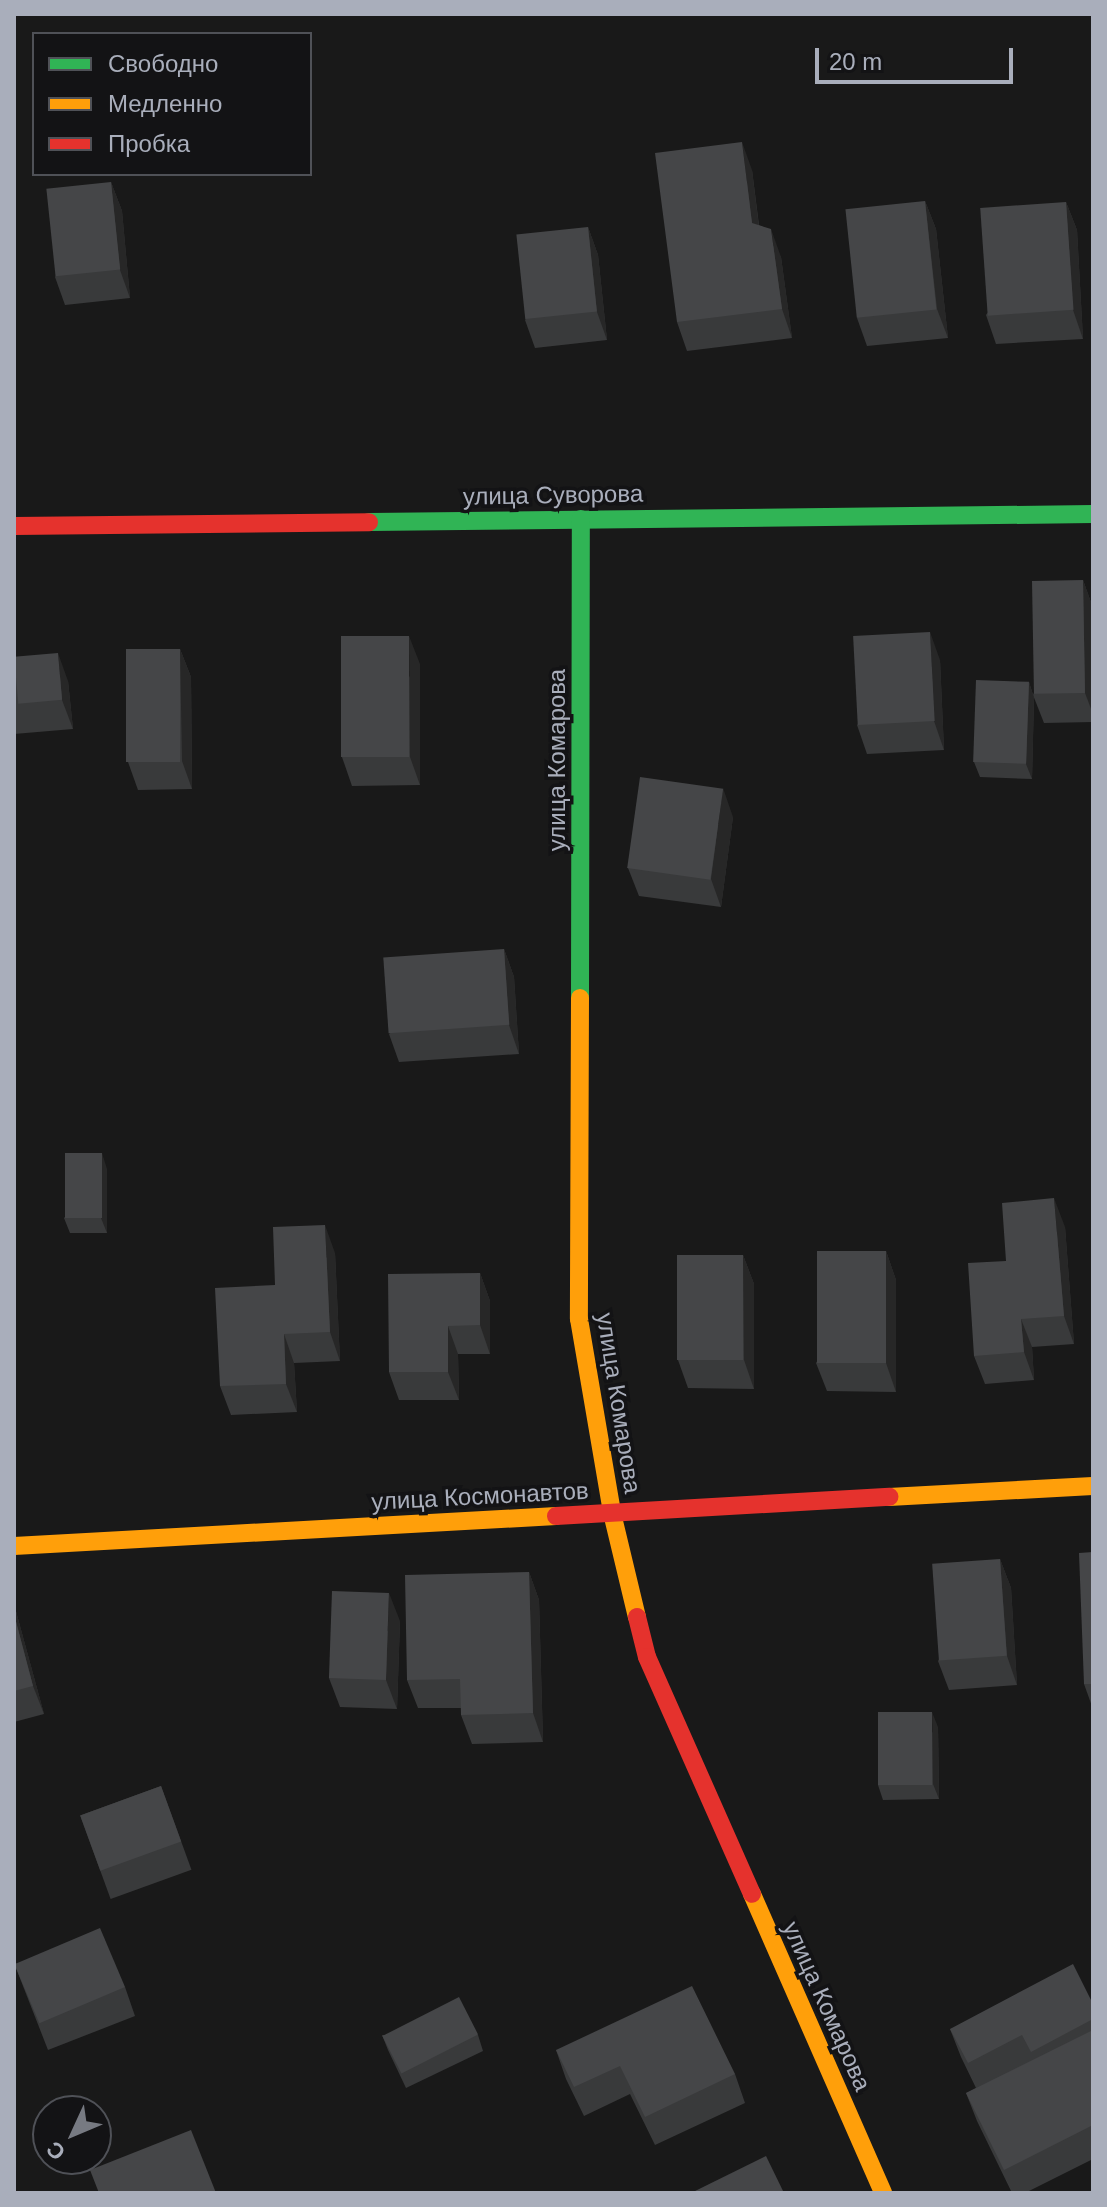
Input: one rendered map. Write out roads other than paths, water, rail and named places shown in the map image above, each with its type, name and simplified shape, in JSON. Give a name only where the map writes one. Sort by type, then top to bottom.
[{"type":"street","name":"улица Суворова","points":[[14,526],[1093,514]]},
{"type":"street","name":"улица Комарова","points":[[581,519],[579,1319],[612,1513],[647,1657],[883,2193]]},
{"type":"street","name":"улица Космонавтов","points":[[14,1546],[1093,1486]]}]
